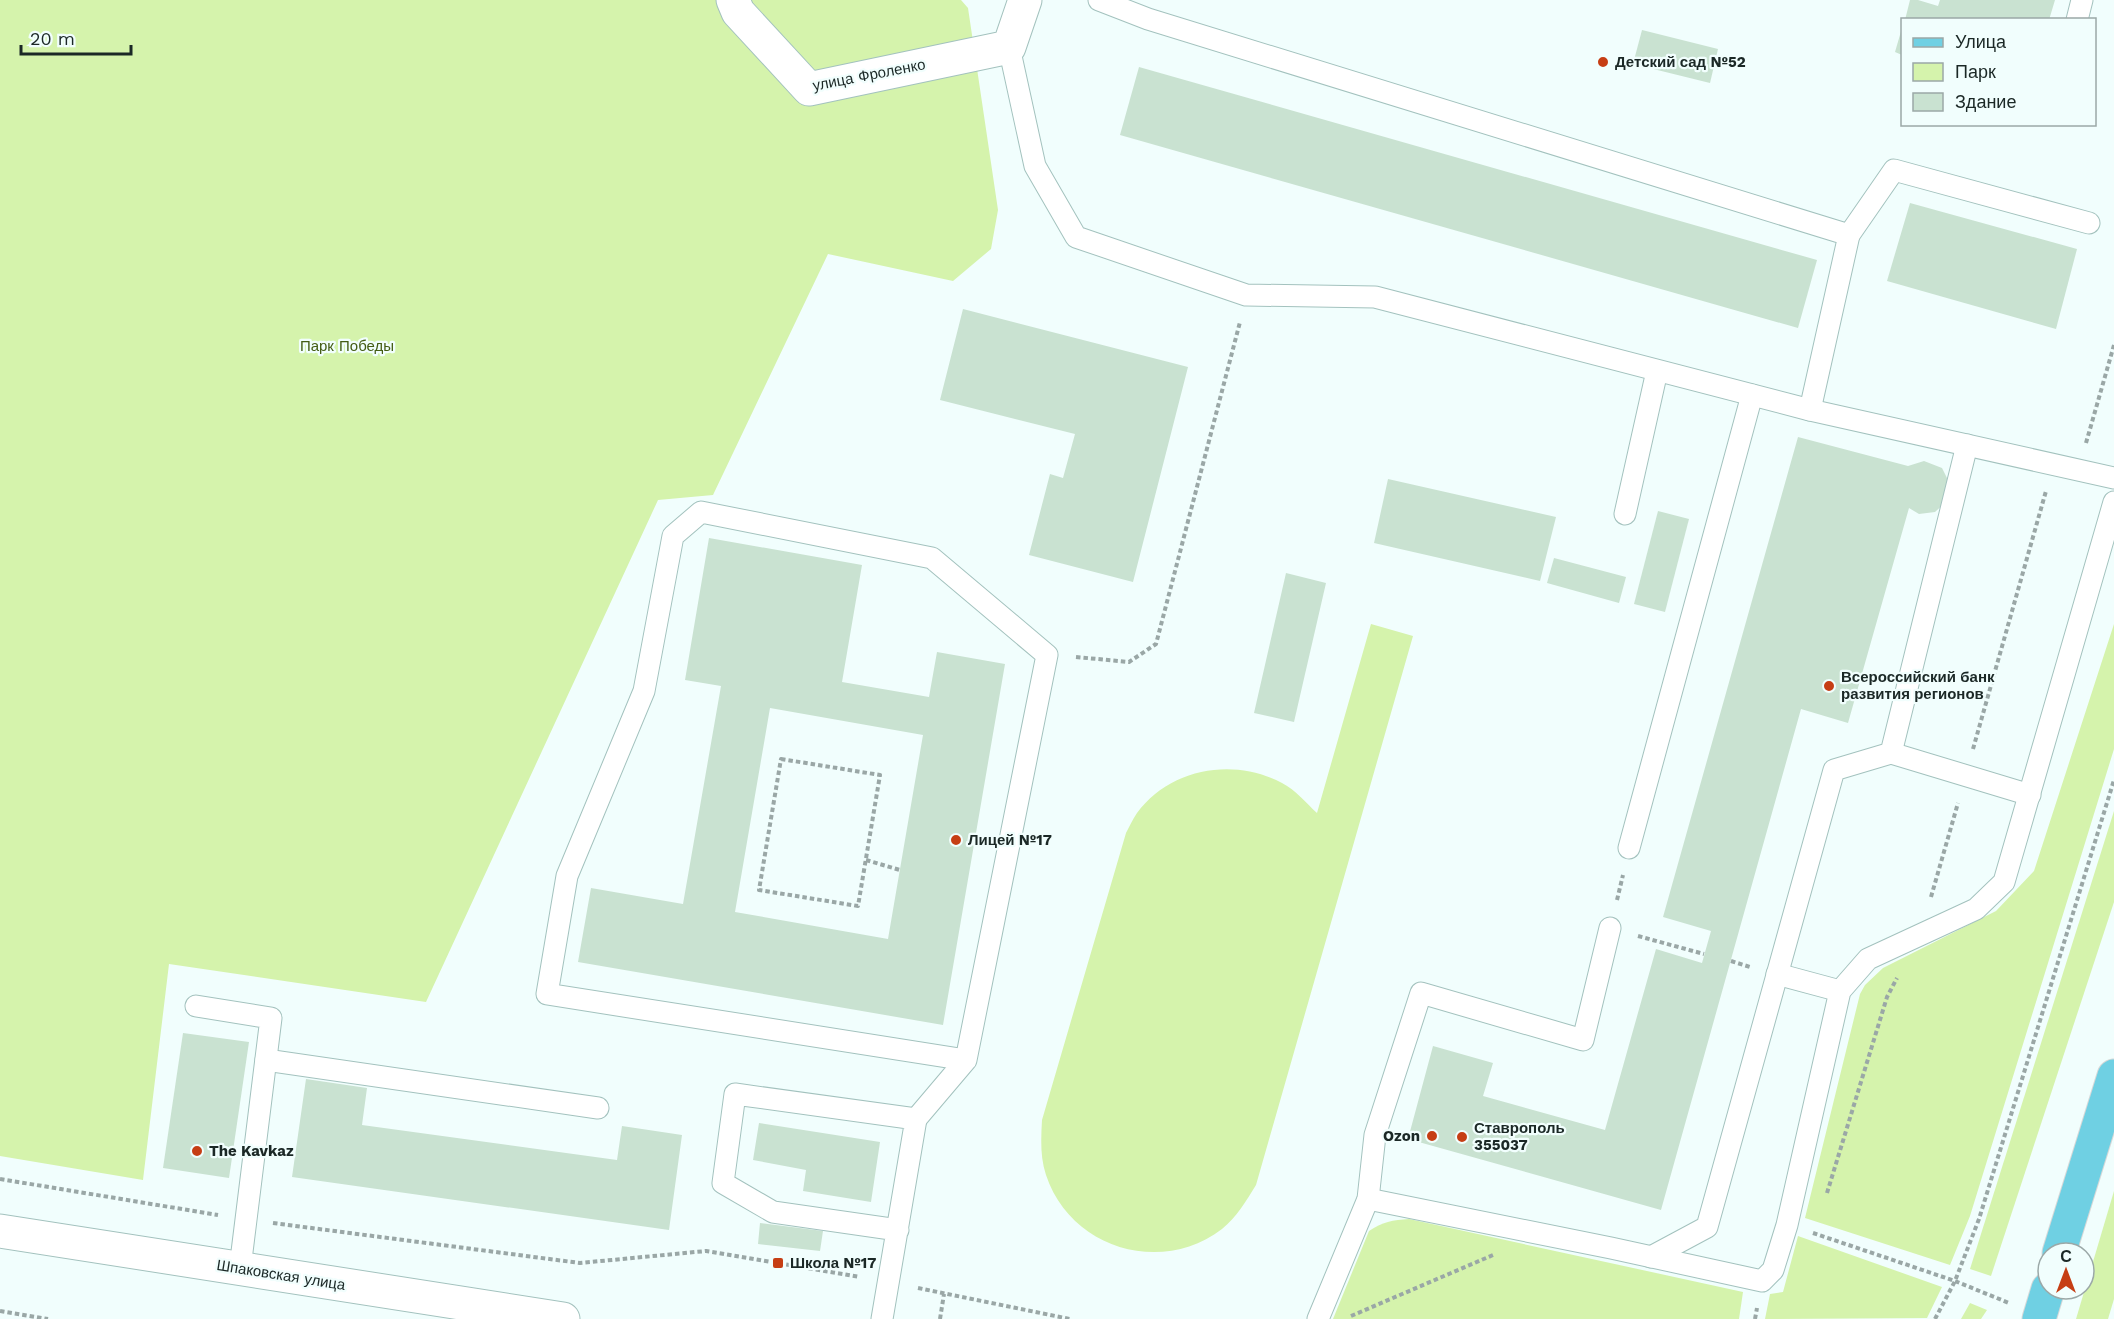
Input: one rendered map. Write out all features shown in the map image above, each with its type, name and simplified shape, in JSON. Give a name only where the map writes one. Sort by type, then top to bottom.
[{"type":"main road","name":"улица Фроленко","points":[[733,0],[738,12],[809,89],[1009,47]]},
{"type":"main road","points":[[1009,47],[1026,0]]},
{"type":"main road","points":[[2063,1241],[2114,1076]]},
{"type":"main road","name":"Шпаковская улица","points":[[0,1231],[553,1318]]},
{"type":"lane","points":[[1099,0],[1148,20],[1849,235]]},
{"type":"lane","points":[[2078,18],[2082,0]]},
{"type":"lane","points":[[1009,47],[1035,166],[1076,237],[1245,295],[1375,297],[1810,410],[2114,478]]},
{"type":"lane","points":[[1810,410],[1849,235],[1894,170],[2089,223]]},
{"type":"lane","points":[[1625,514],[1657,370]]},
{"type":"lane","points":[[1629,848],[1752,395]]},
{"type":"lane","points":[[1891,753],[1966,445]]},
{"type":"lane","points":[[1368,1199],[1762,1281],[1773,1270],[1787,1225],[1840,991],[1868,958],[1976,909],[2004,882],[2114,502]]},
{"type":"lane","points":[[882,1319],[916,1119],[966,1060],[1047,655],[932,558],[701,512],[673,536],[644,691],[567,876],[547,994],[966,1060]]},
{"type":"lane","points":[[1651,1257],[1707,1227],[1834,770],[1891,753],[2030,795]]},
{"type":"lane","points":[[1318,1319],[1368,1199],[1374,1135],[1420,993],[1583,1040],[1610,928]]},
{"type":"lane","points":[[1777,974],[1840,991]]},
{"type":"lane","points":[[196,1006],[271,1018],[240,1268]]},
{"type":"lane","points":[[266,1060],[598,1108]]},
{"type":"lane","points":[[898,1230],[773,1212],[723,1183],[735,1094],[916,1119]]},
{"type":"path","points":[[1047,655],[1129,662],[1156,644],[1235,343],[1245,295]]},
{"type":"path","points":[[2078,470],[2114,345]]},
{"type":"path","points":[[1972,751],[2054,465]]},
{"type":"path","points":[[781,759],[880,776],[866,860],[858,906],[759,890],[781,759]]},
{"type":"path","points":[[1935,1319],[1954,1281],[1979,1219],[2114,780]]},
{"type":"path","points":[[1825,1200],[1887,997],[1920,934],[1959,797]]},
{"type":"path","points":[[1629,848],[1610,928],[1704,954]]},
{"type":"path","points":[[866,860],[900,870]]},
{"type":"path","points":[[0,1179],[245,1220],[580,1263],[706,1251],[889,1281],[1070,1319]]},
{"type":"path","points":[[1815,1234],[1818,1222]]},
{"type":"path","points":[[1787,1225],[2042,1308]]},
{"type":"path","points":[[1345,1319],[1542,1234]]},
{"type":"path","points":[[940,1319],[944,1294]]},
{"type":"path","points":[[0,1311],[48,1319]]},
{"type":"green space","name":"Парк Победы","points":[[0,0],[961,0],[968,8],[998,210],[991,249],[953,281],[828,254],[713,495],[658,500],[426,1002],[169,964],[143,1180],[0,1156]]},
{"type":"green space","points":[[1371,624],[1413,636],[1256,1185],[1241,1208],[1222,1229],[1198,1243],[1172,1251],[1146,1252],[1120,1247],[1096,1237],[1075,1221],[1058,1200],[1046,1175],[1041,1141],[1042,1120],[1126,833],[1137,813],[1151,798],[1167,786],[1204,771],[1244,770],[1263,775],[1287,786],[1317,813]]},
{"type":"green space","points":[[2114,624],[2114,749],[1970,1216],[1950,1265],[1805,1218],[1860,994],[1865,985],[1883,968],[1996,911],[2034,871]]},
{"type":"green space","points":[[2114,811],[2114,902],[1991,1276],[1970,1269]]},
{"type":"green space","points":[[2114,1191],[2114,1299],[2108,1319],[2076,1319],[2081,1301],[2096,1301],[2096,1252]]},
{"type":"green space","points":[[1409,1219],[1743,1292],[1739,1319],[1333,1319],[1369,1231],[1388,1222]]},
{"type":"green space","points":[[1798,1236],[1942,1287],[1927,1318],[1765,1319],[1770,1294],[1783,1292]]},
{"type":"green space","points":[[1970,1303],[1987,1310],[1981,1319],[1961,1319]]},
{"type":"building","points":[[1910,0],[1938,6],[1940,0],[2055,0],[2050,18],[1906,18]]},
{"type":"building","points":[[1642,30],[1718,49],[1710,83],[1633,64]]},
{"type":"building","points":[[1901,31],[1901,55],[1895,52]]},
{"type":"building","points":[[1139,67],[1817,260],[1798,328],[1120,135]]},
{"type":"building","points":[[1910,203],[2077,249],[2056,329],[1887,281]]},
{"type":"building","points":[[963,309],[1188,367],[1133,582],[1029,555],[1050,474],[1063,478],[1075,434],[940,400]]},
{"type":"building","points":[[1798,437],[1908,466],[1924,461],[1942,468],[1950,484],[1947,501],[1935,512],[1919,514],[1909,508],[1848,723],[1801,709],[1661,1210],[1408,1139],[1433,1046],[1493,1063],[1483,1096],[1605,1130],[1656,949],[1702,963],[1711,931],[1663,917]]},
{"type":"building","points":[[1388,479],[1556,517],[1540,581],[1374,543]]},
{"type":"building","points":[[1658,511],[1689,519],[1665,612],[1634,604]]},
{"type":"building","points":[[709,538],[862,565],[842,682],[929,697],[937,652],[1005,664],[943,1025],[578,962],[591,888],[683,904],[721,686],[685,680]],"holes":[[[770,708],[923,735],[888,939],[735,912]]]},
{"type":"building","points":[[1554,558],[1626,577],[1619,603],[1547,583]]},
{"type":"building","points":[[1286,573],[1326,583],[1294,722],[1254,713]]},
{"type":"building","points":[[183,1033],[249,1042],[229,1178],[163,1168]]},
{"type":"building","points":[[306,1079],[367,1088],[362,1125],[617,1160],[622,1126],[682,1135],[669,1230],[292,1177]]},
{"type":"building","points":[[759,1123],[880,1142],[871,1202],[803,1191],[806,1170],[753,1160]]},
{"type":"building","points":[[760,1223],[823,1231],[820,1251],[758,1244]]},
{"type":"place","name":"Детский сад №52","points":[[1603,62]]},
{"type":"place","name":"Всероссийский банк развития регионов","points":[[1829,686]]},
{"type":"place","name":"Лицей №17","points":[[956,840]]},
{"type":"place","name":"Ozon","points":[[1432,1136]]},
{"type":"place","name":"Ставрополь 355037","points":[[1462,1137]]},
{"type":"place","name":"The Kavkaz","points":[[197,1151]]},
{"type":"place","name":"Школа №17","points":[[778,1263]]}]
